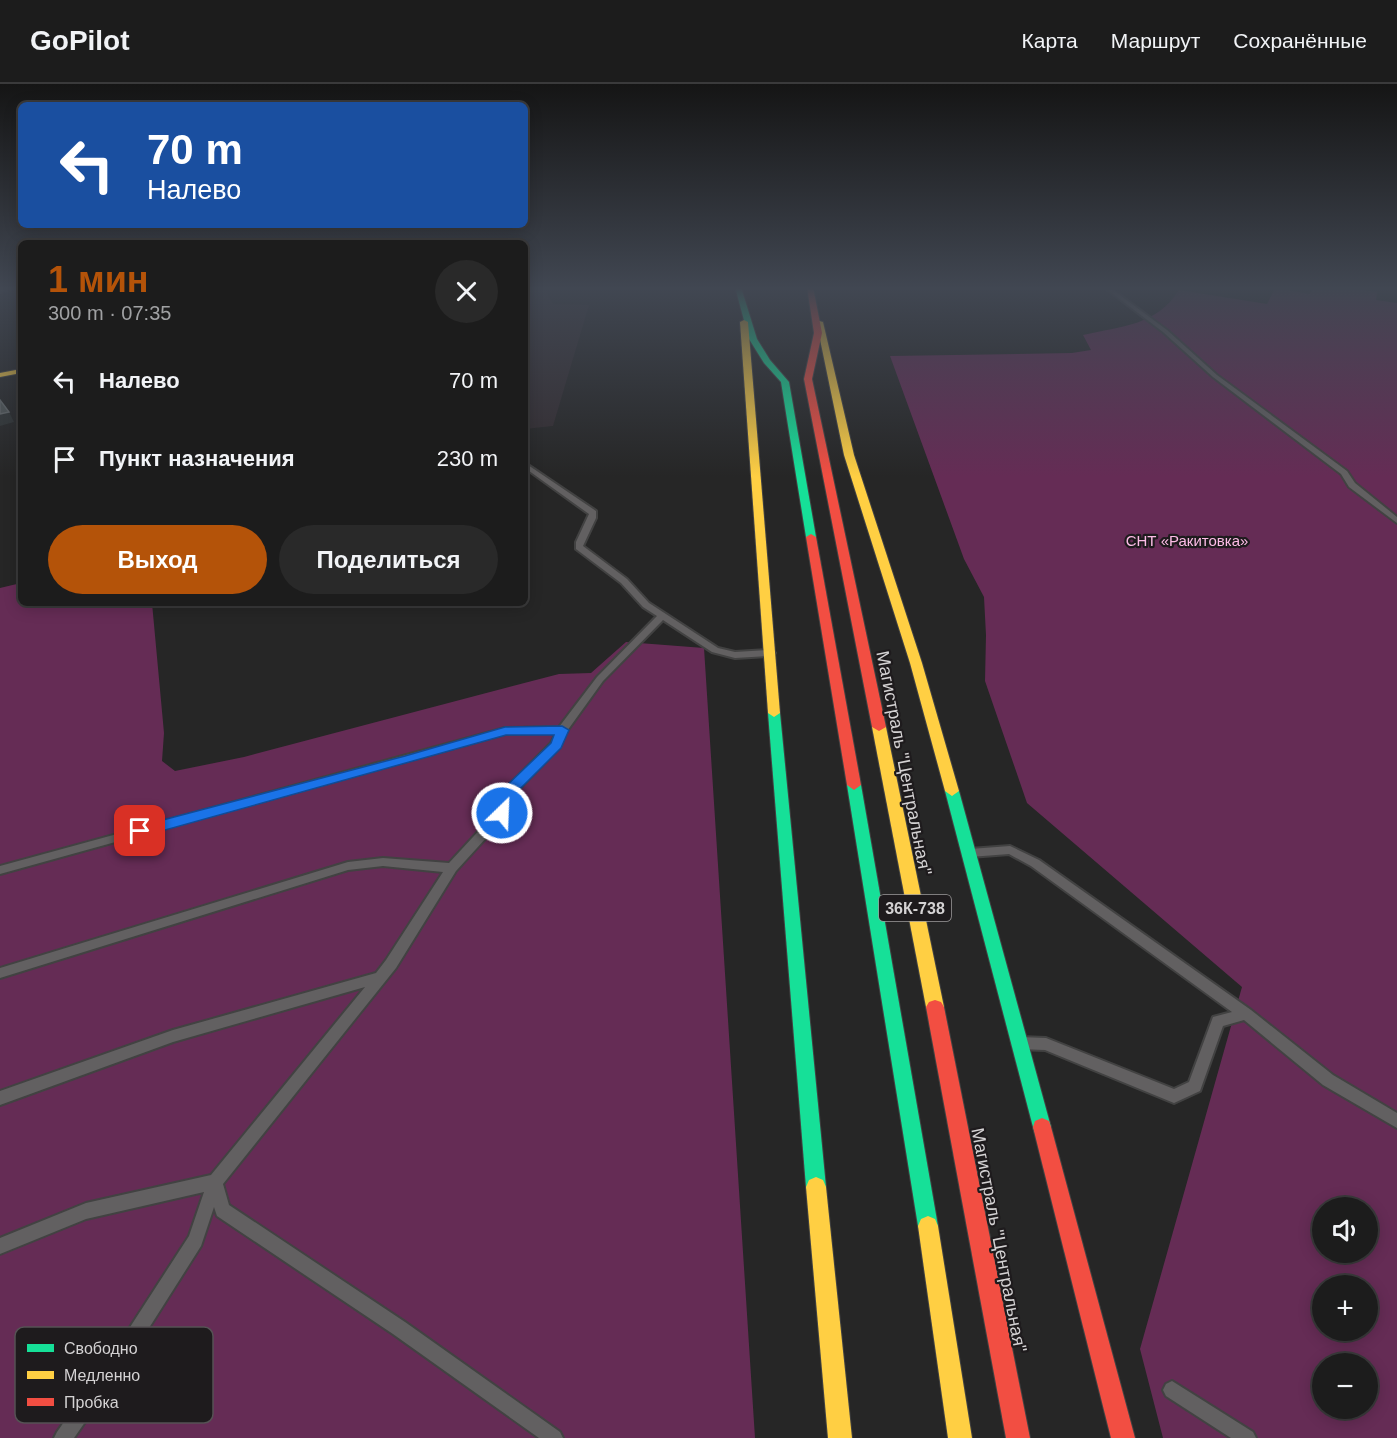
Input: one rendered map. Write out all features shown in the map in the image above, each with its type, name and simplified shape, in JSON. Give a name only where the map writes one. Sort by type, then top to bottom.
[{"type":"main road","points":[[746,350],[780,798],[840,1438]]},
{"type":"main road","name":"36К-738","points":[[759,350],[768,367],[785,382],[914,1139],[960,1438]]},
{"type":"main road","name":"Магистраль \"Центральная\"","points":[[817,350],[808,379],[967,1162],[1018,1438]]},
{"type":"main road","points":[[825,350],[849,455],[916,663],[970,853],[1123,1438]]},
{"type":"main road","points":[[0,375],[18,372]]},
{"type":"street","points":[[1187,350],[1240,395],[1344,473],[1352,485],[1397,521]]},
{"type":"street","points":[[528,467],[593,513],[590,526],[581,537],[579,547],[624,581],[646,605],[715,650],[735,655],[770,653]]},
{"type":"street","points":[[140,1327],[195,1240],[215,1182],[339,1031],[377,978],[391,964],[452,868],[502,813],[508,793],[556,745],[562,730],[600,679],[663,615]]},
{"type":"street","points":[[0,870],[407,760],[505,731],[562,730]]},
{"type":"street","points":[[970,853],[1010,850],[1035,863],[1246,1014],[1328,1080],[1397,1121]]},
{"type":"street","points":[[0,973],[348,866],[383,862],[452,868]]},
{"type":"street","points":[[0,1098],[172,1036],[377,978]]},
{"type":"street","points":[[1019,1043],[1046,1044],[1174,1096],[1195,1086],[1218,1021],[1246,1014]]},
{"type":"street","points":[[0,1246],[86,1211],[215,1182]]},
{"type":"street","points":[[215,1182],[223,1210],[399,1328],[554,1438]]},
{"type":"street","points":[[1172,1390],[1247,1438]]},
{"type":"street","points":[[63,1438],[74,1423]]},
{"type":"shaded area","points":[[528,350],[576,350],[553,426],[528,429]]},
{"type":"green space","name":"СНТ «Ракитовка»","points":[[1090,350],[1397,350],[1397,1438],[1163,1438],[1140,1349],[1242,987],[1027,803],[985,681],[984,597],[964,559],[890,356],[1072,353]]},
{"type":"green space","points":[[18,584],[18,606],[152,606],[164,733],[162,761],[175,771],[244,757],[559,674],[591,673],[626,642],[704,648],[755,1438],[0,1438],[0,588]]},
{"type":"building","points":[[0,400],[9,412],[0,414]]},
{"type":"traffic: fast","points":[[760,350],[785,382],[811,537]]},
{"type":"traffic: fast","points":[[774,713],[816,1187]]},
{"type":"traffic: fast","points":[[854,785],[928,1226]]},
{"type":"traffic: fast","points":[[952,791],[1042,1127]]},
{"type":"traffic: slow","points":[[746,350],[774,713]]},
{"type":"traffic: slow","points":[[825,350],[849,455],[916,663],[952,791]]},
{"type":"traffic: slow","points":[[0,375],[18,372]]},
{"type":"traffic: slow","points":[[879,727],[935,1007]]},
{"type":"traffic: slow","points":[[816,1187],[840,1438]]},
{"type":"traffic: slow","points":[[928,1226],[960,1438]]},
{"type":"traffic: jam","points":[[814,350],[808,379],[879,727]]},
{"type":"traffic: jam","points":[[811,537],[854,785]]},
{"type":"traffic: jam","points":[[935,1007],[1018,1438]]},
{"type":"traffic: jam","points":[[1042,1127],[1123,1438]]},
{"type":"route","points":[[140,831],[407,760],[505,731],[562,730],[556,745],[508,793],[502,813]]}]
